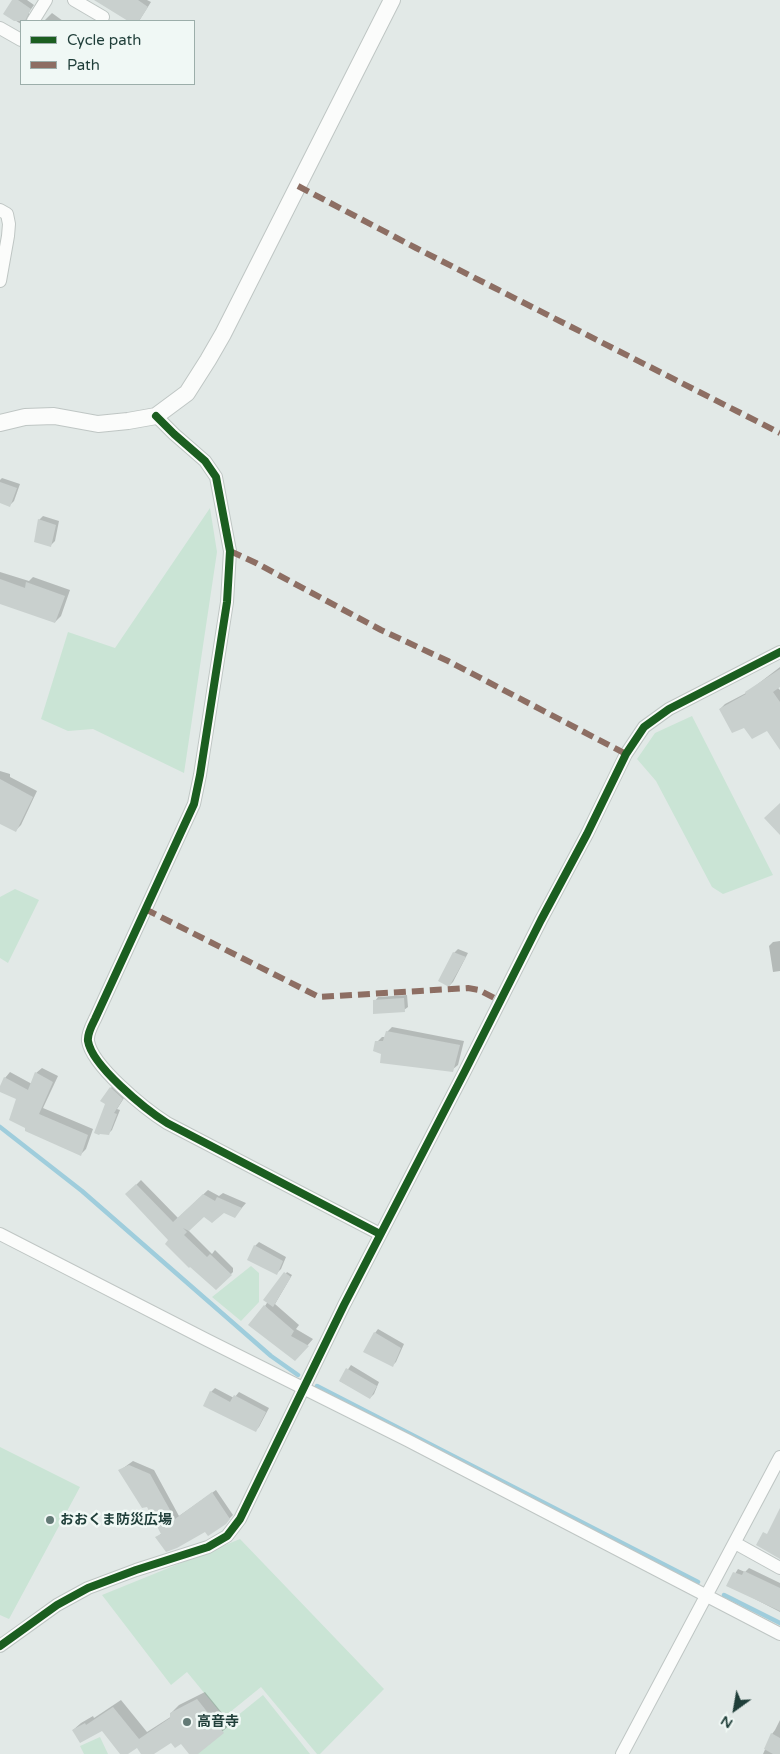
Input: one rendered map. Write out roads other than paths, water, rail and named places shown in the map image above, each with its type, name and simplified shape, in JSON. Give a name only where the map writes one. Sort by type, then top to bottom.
[{"type":"street","points":[[34,20],[46,0]]},
{"type":"street","points":[[74,0],[103,17]]},
{"type":"street","points":[[0,423],[25,417],[54,416],[98,424],[128,421],[156,416],[187,393],[208,360],[392,0]]},
{"type":"street","points":[[0,28],[20,39]]},
{"type":"street","points":[[0,210],[7,214],[9,224],[0,281]]},
{"type":"street","points":[[156,416],[174,434],[206,460],[216,477],[230,552],[227,602],[194,804],[94,1019],[87,1038],[90,1049],[112,1078],[167,1124],[380,1234]]},
{"type":"street","points":[[0,1646],[57,1605],[88,1588],[136,1570],[208,1547],[227,1536],[240,1520],[380,1234],[465,1071],[540,920],[587,834],[626,754],[644,727],[670,709],[780,652]]},
{"type":"street","points":[[0,1234],[407,1440],[780,1634]]},
{"type":"street","points":[[622,1754],[780,1457]]},
{"type":"street","points":[[735,1544],[780,1568]]},
{"type":"waterway","points":[[0,1127],[82,1191],[271,1356],[298,1375]]},
{"type":"waterway","points":[[317,1386],[698,1582]]},
{"type":"waterway","points":[[724,1595],[780,1623]]},
{"type":"place","name":"おおくま防災広場","points":[[50,1520]]},
{"type":"place","name":"高音寺","points":[[187,1722]]}]
